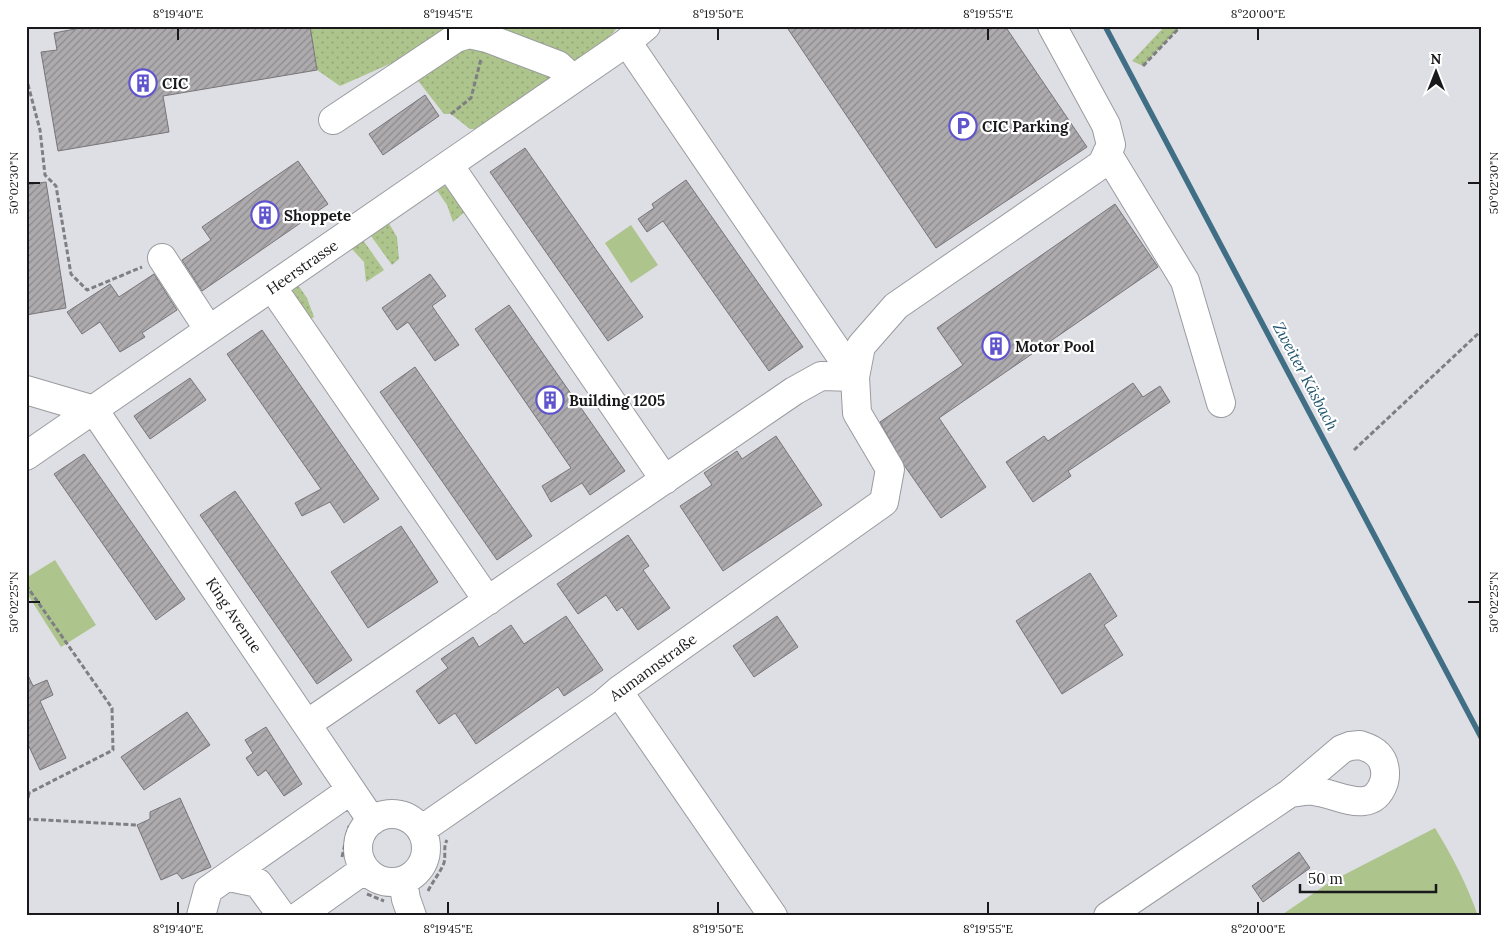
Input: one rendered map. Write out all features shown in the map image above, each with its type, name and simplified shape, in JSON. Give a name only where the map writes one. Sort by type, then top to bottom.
[{"type":"street","points":[[855,378],[861,346],[896,306],[1102,164],[1111,145],[1106,125],[1052,26]]},
{"type":"street","points":[[333,120],[456,38],[469,34],[487,38],[558,65],[573,79]]},
{"type":"street","points":[[637,34],[855,378]]},
{"type":"street","name":"Heerstrasse","points":[[26,456],[450,165],[637,34]]},
{"type":"street","points":[[1107,154],[1185,281],[1221,402]]},
{"type":"street","points":[[450,165],[664,480]]},
{"type":"street","points":[[162,258],[209,330]]},
{"type":"street","points":[[272,287],[488,601]]},
{"type":"street","points":[[307,724],[391,677],[488,601],[794,391],[821,376],[855,378]]},
{"type":"street","name":"Aumannstraße","points":[[429,824],[465,790],[603,704],[618,691],[884,502],[890,469],[857,413],[855,378]]},
{"type":"street","points":[[26,390],[94,410]]},
{"type":"street","name":"King Avenue","points":[[94,410],[307,724],[343,796],[372,821]]},
{"type":"street","points":[[618,691],[773,916]]},
{"type":"street","points":[[1108,916],[1290,793]]},
{"type":"street","points":[[201,916],[208,890],[343,796]]},
{"type":"street","points":[[299,916],[358,874],[392,882],[403,881],[412,876],[420,869],[424,860],[426,850],[425,839],[429,824],[414,822],[404,816],[393,814],[382,816],[372,821],[365,828],[360,838],[358,874]]},
{"type":"street","points":[[229,877],[258,883],[282,916]]},
{"type":"street","points":[[403,881],[406,899],[420,905]]},
{"type":"path","points":[[1143,66],[1181,26]]},
{"type":"path","points":[[451,114],[471,98],[487,38]]},
{"type":"path","points":[[26,77],[40,130],[45,176],[56,186],[71,274],[87,290],[162,258]]},
{"type":"path","points":[[1354,450],[1482,330]]},
{"type":"path","points":[[26,585],[112,708],[113,750],[29,794]]},
{"type":"path","points":[[26,786],[29,794],[26,810]]},
{"type":"path","points":[[343,796],[350,824],[341,863],[358,874],[361,892],[385,901]]},
{"type":"path","points":[[26,819],[137,825]]},
{"type":"path","points":[[420,905],[445,861],[445,844],[450,836],[429,824]]},
{"type":"green space","points":[[309,26],[619,26],[607,39],[536,88],[485,129],[470,129],[451,114],[444,114],[401,59],[340,86],[317,70]]},
{"type":"green space","points":[[1165,26],[1181,26],[1143,66],[1132,61]]},
{"type":"green space","points":[[444,186],[453,189],[467,210],[453,222],[447,205],[436,189]]},
{"type":"green space","points":[[387,220],[397,237],[399,259],[392,265],[371,236]]},
{"type":"green space","points":[[631,225],[658,265],[631,283],[605,243]]},
{"type":"green space","points":[[363,240],[384,270],[366,282],[364,262],[351,248]]},
{"type":"green space","points":[[298,285],[307,298],[314,317],[306,322],[289,294]]},
{"type":"green space","points":[[55,560],[96,625],[61,647],[26,592],[26,578]]},
{"type":"green space","points":[[1435,828],[1459,870],[1478,916],[1280,916],[1330,882]]},
{"type":"building","name":"CIC","points":[[74,26],[310,26],[317,70],[163,96],[169,132],[58,151],[41,52],[57,50],[54,33],[75,29]]},
{"type":"building","name":"CIC Parking","points":[[786,26],[1005,26],[1087,147],[936,248]]},
{"type":"building","points":[[425,95],[439,116],[383,155],[369,134]]},
{"type":"building","points":[[525,148],[643,317],[608,341],[490,172]]},
{"type":"building","name":"Shoppete","points":[[298,161],[328,204],[202,291],[182,260],[211,240],[202,227]]},
{"type":"building","points":[[686,180],[803,347],[769,371],[663,221],[647,232],[638,219],[654,208],[652,204]]},
{"type":"building","points":[[46,182],[66,308],[26,315],[26,185]]},
{"type":"building","name":"Motor Pool","points":[[1115,204],[1158,267],[939,418],[986,487],[941,518],[904,465],[880,422],[963,365],[937,328]]},
{"type":"building","points":[[154,274],[177,310],[142,333],[145,337],[120,352],[100,322],[82,334],[67,312],[110,284],[119,297]]},
{"type":"building","points":[[430,274],[446,296],[432,306],[459,345],[435,361],[408,322],[397,330],[382,308]]},
{"type":"building","name":"Building 1205","points":[[509,305],[625,471],[590,495],[582,483],[551,502],[542,486],[571,468],[475,329]]},
{"type":"building","points":[[262,330],[379,499],[344,523],[330,502],[302,516],[295,503],[321,489],[227,354]]},
{"type":"building","points":[[415,367],[532,536],[497,560],[380,392]]},
{"type":"building","points":[[190,378],[206,400],[150,439],[134,416]]},
{"type":"building","points":[[1133,383],[1143,397],[1160,386],[1170,402],[1068,471],[1071,476],[1033,502],[1006,462],[1044,436],[1048,441]]},
{"type":"building","points":[[776,436],[822,505],[723,571],[680,506],[712,485],[704,473],[737,451],[742,459]]},
{"type":"building","points":[[84,454],[185,599],[156,620],[54,474]]},
{"type":"building","points":[[235,491],[352,660],[317,684],[200,515]]},
{"type":"building","points":[[401,526],[438,582],[368,628],[331,572]]},
{"type":"building","points":[[628,535],[649,566],[643,570],[670,608],[638,630],[622,607],[617,611],[606,595],[578,614],[557,584]]},
{"type":"building","points":[[1090,573],[1117,616],[1104,625],[1123,655],[1062,694],[1016,621]]},
{"type":"building","points":[[566,616],[603,670],[564,696],[558,687],[476,744],[455,713],[439,724],[416,691],[448,668],[441,659],[473,637],[479,647],[511,625],[524,644]]},
{"type":"building","points":[[777,616],[798,647],[754,677],[733,646]]},
{"type":"building","points":[[26,671],[33,686],[47,680],[53,695],[40,701],[66,758],[40,770],[26,740]]},
{"type":"building","points":[[187,712],[210,745],[144,790],[121,757]]},
{"type":"building","points":[[266,727],[302,784],[284,796],[266,770],[258,776],[246,758],[253,753],[245,740]]},
{"type":"building","points":[[180,798],[211,867],[182,879],[177,873],[161,880],[137,825],[150,819],[150,812]]},
{"type":"building","points":[[1299,852],[1310,868],[1263,902],[1252,886]]},
{"type":"waterway","name":"Zweiter Käsbach","points":[[1105,26],[1482,739]]},
{"type":"place","name":"CIC","points":[[143,83]]},
{"type":"place","name":"CIC Parking","points":[[963,126]]},
{"type":"place","name":"Shoppete","points":[[265,215]]},
{"type":"place","name":"Motor Pool","points":[[996,346]]},
{"type":"place","name":"Building 1205","points":[[550,400]]}]
